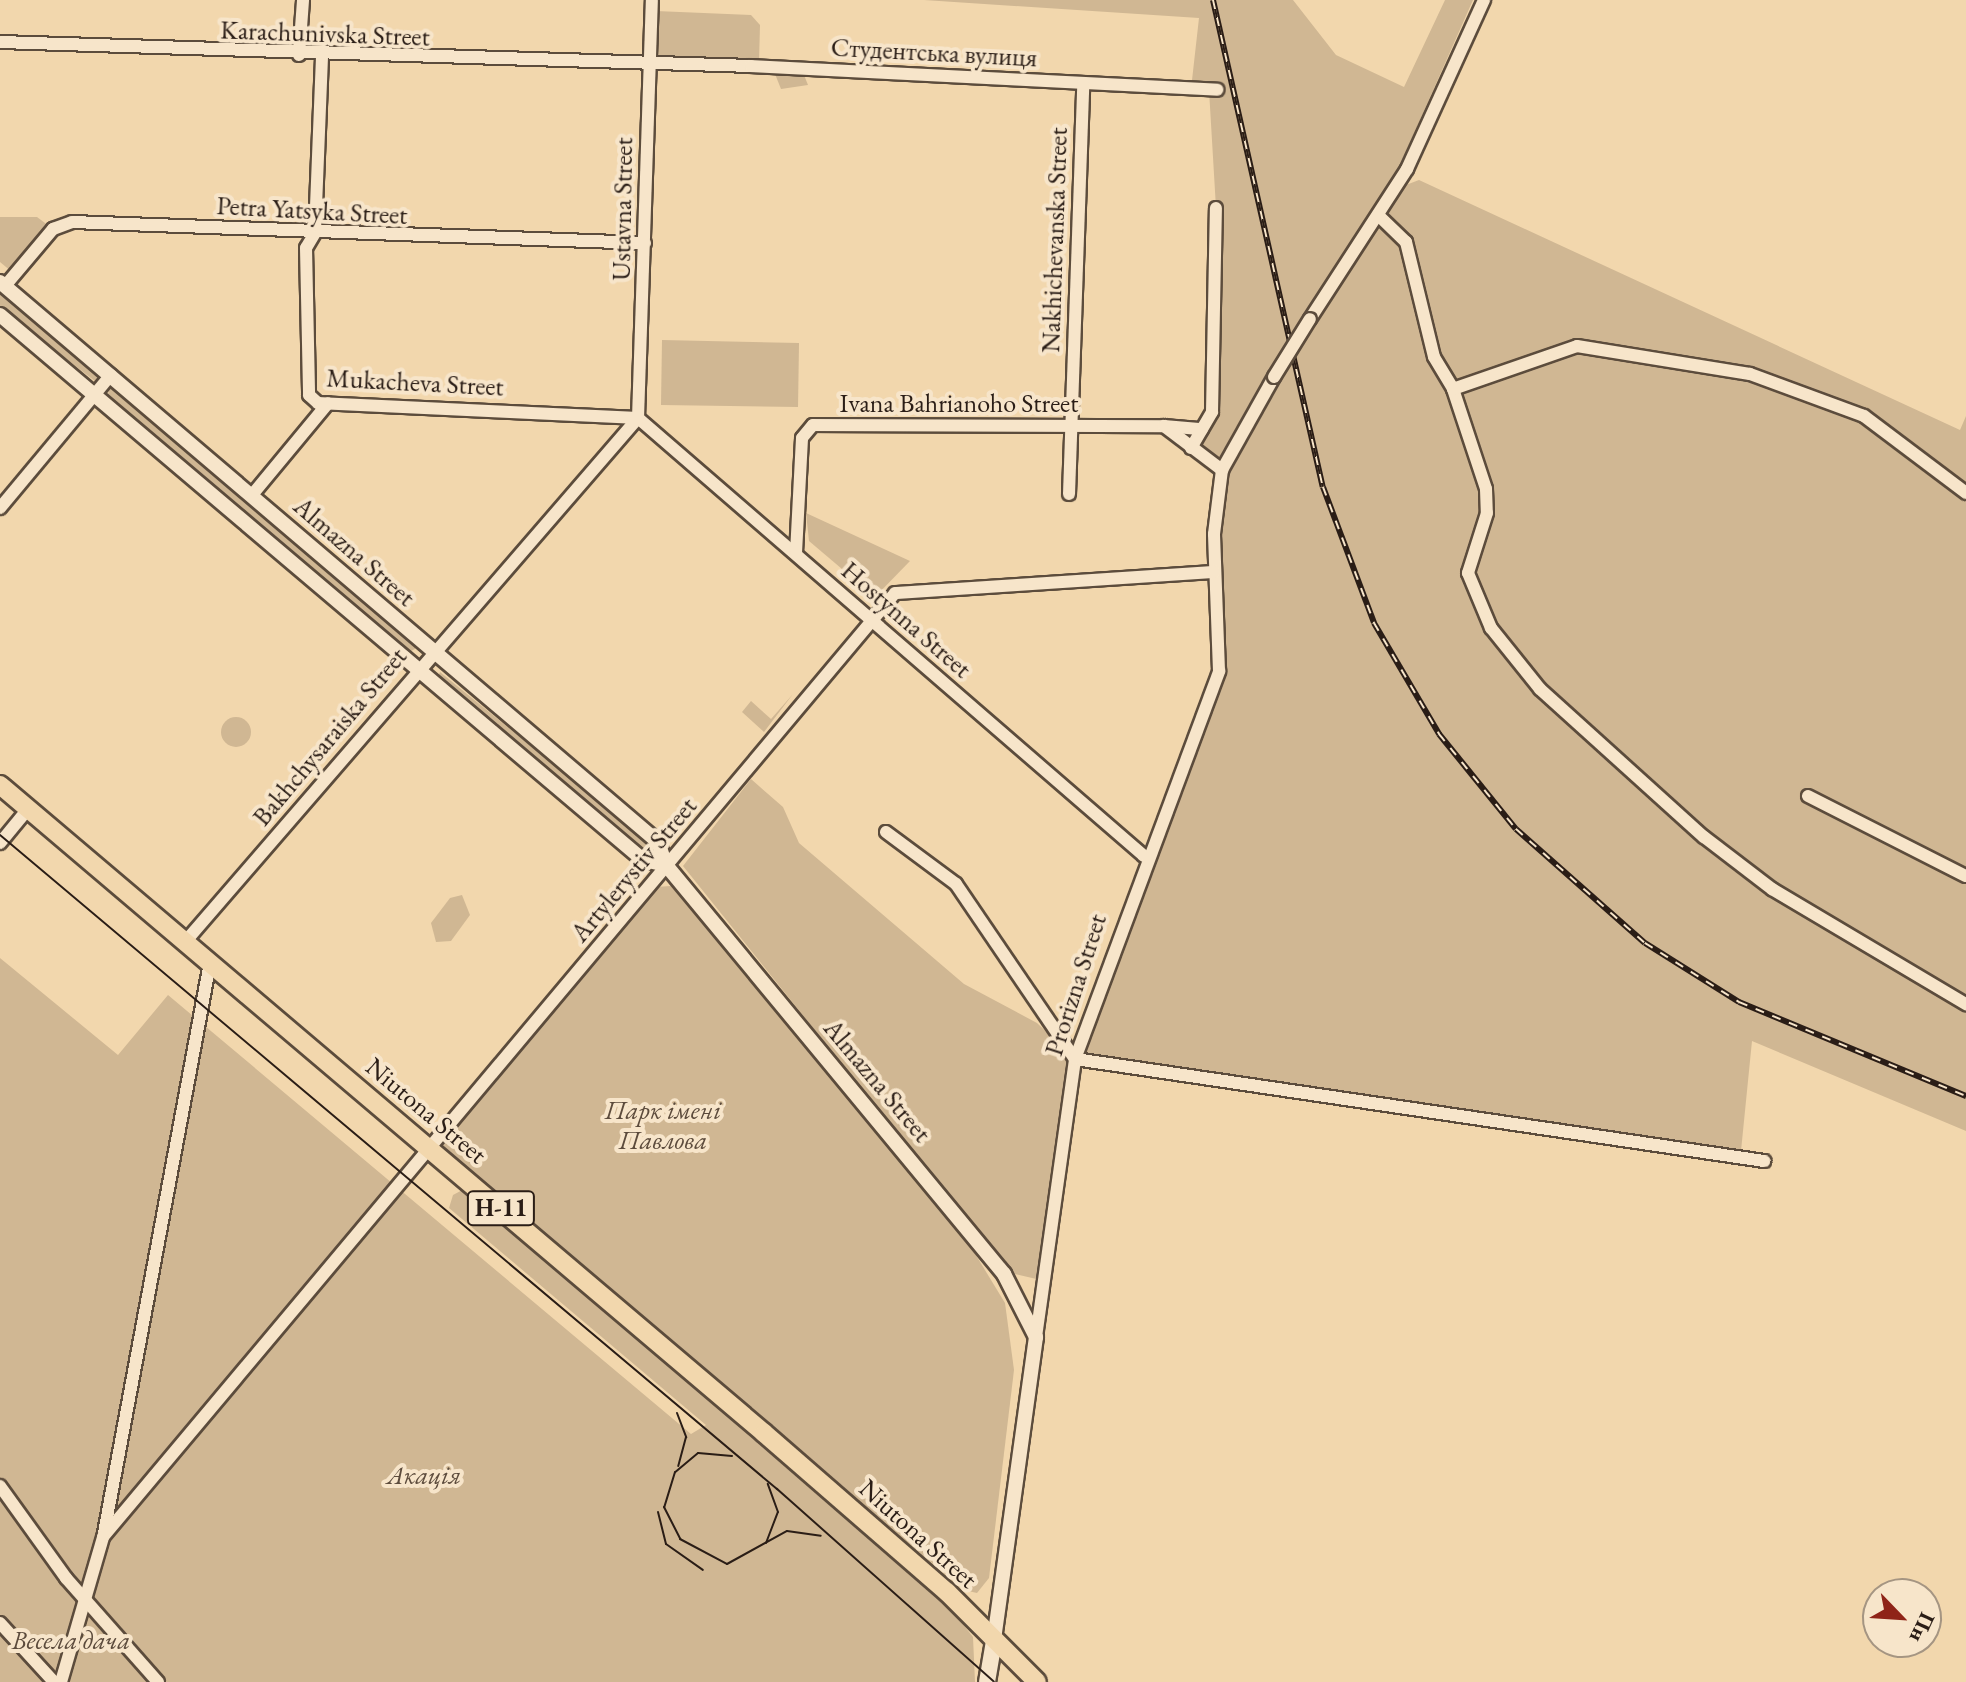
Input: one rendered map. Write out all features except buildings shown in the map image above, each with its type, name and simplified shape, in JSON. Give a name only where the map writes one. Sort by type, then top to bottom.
[{"type":"main road","name":"Niutona Street","points":[[0,785],[947,1592],[994,1641]]},
{"type":"main road","name":"Prorizna Street","points":[[987,1682],[994,1641]]},
{"type":"main road","name":"Н-11","points":[[994,1641],[1037,1682]]},
{"type":"street","points":[[299,55],[303,0]]},
{"type":"street","name":"Ustavna Street","points":[[638,418],[652,0]]},
{"type":"street","name":"Prorizna Street","points":[[994,1641],[1075,1059],[1144,856],[1219,671],[1214,572],[1222,470],[1274,377],[1407,169],[1484,0]]},
{"type":"street","name":"Karachunivska Street","points":[[0,42],[322,57],[648,66]]},
{"type":"street","points":[[315,233],[322,57]]},
{"type":"street","name":"Студентська вулиця","points":[[648,66],[1217,90]]},
{"type":"street","name":"Nakhichevanska Street","points":[[1069,494],[1083,83]]},
{"type":"street","points":[[1191,448],[1212,412],[1216,208]]},
{"type":"street","points":[[1378,215],[1406,242],[1434,357],[1453,389],[1488,500],[1470,557],[1470,593],[1540,689],[1772,889],[1966,1004]]},
{"type":"street","name":"Petra Yatsyka Street","points":[[3,284],[53,229],[72,222],[645,243]]},
{"type":"street","name":"Mukacheva Street","points":[[315,233],[306,248],[305,389],[328,403],[638,418]]},
{"type":"street","name":"Almazna Street","points":[[3,284],[658,842],[666,865],[982,1245],[1036,1337]]},
{"type":"street","name":"Almazna Street","points":[[0,315],[643,860],[666,865]]},
{"type":"street","points":[[1453,389],[1577,346],[1750,374],[1864,416],[1966,493]]},
{"type":"street","points":[[0,508],[111,375]]},
{"type":"street","points":[[252,495],[328,403]]},
{"type":"street","name":"Hostynna Street","points":[[638,418],[1144,856]]},
{"type":"street","name":"Bakhchysaraiska Street","points":[[185,942],[432,651],[638,418]]},
{"type":"street","name":"Ivana Bahrianoho Street","points":[[796,553],[802,438],[813,425],[1164,426],[1202,429]]},
{"type":"street","points":[[1164,426],[1222,470]]},
{"type":"street","name":"Artylerystiv Street","points":[[103,1537],[895,593],[1214,572]]},
{"type":"street","points":[[1808,796],[1966,876]]},
{"type":"street","points":[[0,843],[28,809]]},
{"type":"street","points":[[886,832],[956,884],[1075,1059],[1764,1161]]},
{"type":"street","points":[[61,1682],[82,1594],[103,1537],[210,963]]},
{"type":"street","points":[[0,1486],[82,1594],[158,1682]]},
{"type":"street","points":[[0,1623],[54,1682]]},
{"type":"green space","points":[[924,0],[1293,0],[1336,55],[1404,87],[1445,0],[1473,0],[1400,165],[1305,315],[1310,333],[1398,188],[1419,180],[1960,430],[1966,416],[1966,1131],[1752,1041],[1740,1161],[1075,1059],[1219,671],[1214,572],[1222,470],[1191,448],[1210,421],[1216,208],[1209,90],[1191,89],[1199,18]]},
{"type":"green space","points":[[656,11],[751,15],[760,25],[759,62],[656,61]]},
{"type":"green space","points":[[775,74],[804,75],[808,85],[781,89]]},
{"type":"green space","points":[[0,217],[37,217],[49,226],[12,272],[0,262]]},
{"type":"green space","points":[[0,290],[98,374],[96,382],[0,307]]},
{"type":"green space","points":[[662,340],[799,343],[798,407],[661,405]]},
{"type":"green space","points":[[112,384],[415,643],[415,649],[407,653],[107,396]]},
{"type":"green space","points":[[806,513],[910,561],[875,597],[809,541]]},
{"type":"green space","points":[[440,672],[651,844],[649,852],[438,677]]},
{"type":"green space","points":[[793,694],[764,732],[742,712],[751,701],[771,719]]},
{"type":"green space","points":[[236,717],[246,722],[251,732],[246,742],[236,747],[226,742],[221,732],[226,722]]},
{"type":"green space","points":[[751,779],[783,807],[799,843],[964,984],[1037,1023],[1075,1059],[1045,1281],[1010,1273],[683,866]]},
{"type":"green space","name":"Парк імені Павлова","points":[[671,886],[974,1252],[1005,1303],[1014,1370],[989,1578],[977,1593],[964,1590],[439,1145],[655,887]]},
{"type":"green space","points":[[462,895],[470,915],[451,941],[436,942],[431,923],[450,898]]},
{"type":"green space","points":[[0,958],[118,1055],[168,995],[691,1434],[706,1425],[449,1208],[453,1195],[468,1187],[934,1588],[973,1637],[975,1682],[0,1682]]},
{"type":"tram line","points":[[0,835],[777,1489],[994,1682]]},
{"type":"tram line","points":[[677,1413],[686,1437],[678,1466]]},
{"type":"tram line","points":[[732,1456],[698,1453],[675,1472],[664,1507],[680,1539],[727,1564],[787,1531],[821,1536]]},
{"type":"tram line","points":[[766,1543],[778,1512],[768,1484]]},
{"type":"tram line","points":[[658,1512],[666,1544],[703,1570]]},
{"type":"railway","points":[[1213,0],[1323,487],[1374,623],[1439,734],[1516,829],[1645,943],[1739,1002],[1966,1096]]},
{"type":"park label","name":"Акація","points":[[424,1476]]},
{"type":"park label","name":"Весела дача","points":[[71,1641]]}]
